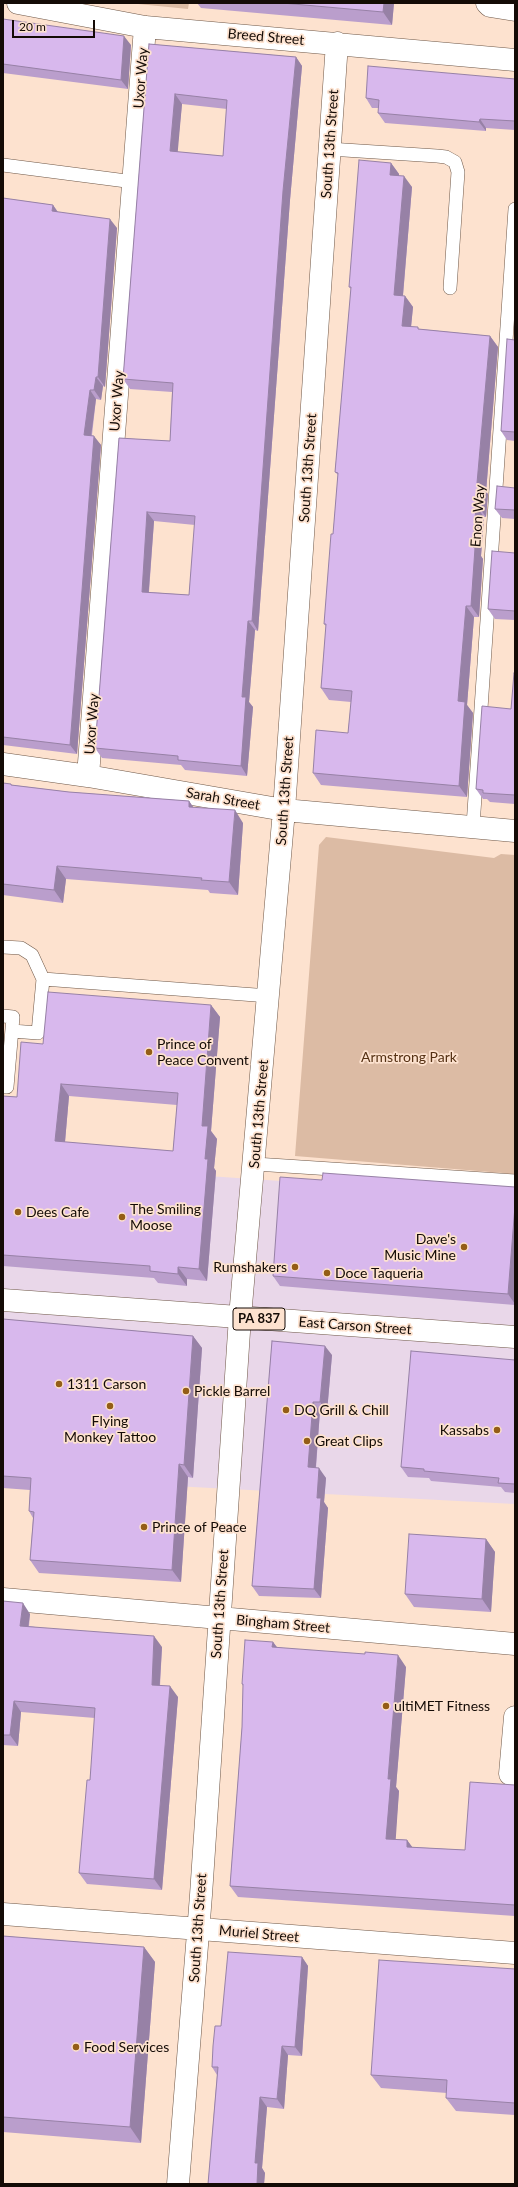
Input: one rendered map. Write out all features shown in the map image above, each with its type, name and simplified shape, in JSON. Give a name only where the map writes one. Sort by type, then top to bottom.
[{"type":"street","name":"Breed Street","points":[[18,3],[145,27],[515,60]]},
{"type":"street","points":[[487,3],[490,6],[515,10]]},
{"type":"street","name":"Uxor Way","points":[[88,776],[145,27]]},
{"type":"street","name":"South 13th Street","points":[[178,2184],[199,1928],[240,1317],[255,1164],[284,810],[337,44]]},
{"type":"street","name":"Sarah Street","points":[[3,764],[88,776],[284,810],[515,831]]},
{"type":"street","name":"East Carson Street","points":[[3,1300],[515,1338]]},
{"type":"street","name":"Bingham Street","points":[[3,1599],[515,1644]]},
{"type":"street","points":[[515,1717],[510,1774],[515,1774]]},
{"type":"street","name":"Muriel Street","points":[[3,1914],[515,1953]]},
{"type":"lane","points":[[329,149],[446,157],[455,162],[458,172],[450,288]]},
{"type":"lane","points":[[3,165],[134,182]]},
{"type":"lane","name":"Enon Way","points":[[473,826],[515,209]]},
{"type":"lane","points":[[3,947],[20,948],[32,955],[43,979],[38,1033],[12,1031]]},
{"type":"lane","points":[[43,979],[269,996]]},
{"type":"lane","points":[[3,1016],[13,1017],[7,1087],[3,1087]]},
{"type":"lane","points":[[255,1164],[515,1181]]},
{"type":"shaded area","points":[[3,1162],[515,1197],[515,1504],[3,1477]]},
{"type":"green space","points":[[128,3],[189,3],[188,9]]},
{"type":"green space","name":"Armstrong Park","points":[[326,837],[494,858],[501,854],[515,855],[515,1174],[295,1156],[319,845]]},
{"type":"building","points":[[282,3],[384,3],[383,12]]},
{"type":"building","points":[[3,19],[124,36],[121,80],[3,64]]},
{"type":"building","points":[[149,44],[296,57],[283,191],[252,621],[248,621],[242,697],[246,697],[241,766],[178,760],[178,756],[95,748],[119,438],[170,441],[173,383],[123,379]],"holes":[[[175,94],[227,100],[223,156],[170,151]],[[147,512],[195,516],[189,595],[142,592]]]},
{"type":"building","points":[[368,66],[515,79],[515,121],[480,119],[479,122],[378,113],[379,100],[366,98]]},
{"type":"building","points":[[359,160],[391,163],[390,175],[404,176],[394,295],[405,296],[402,326],[490,336],[477,483],[480,483],[478,506],[476,506],[473,547],[475,548],[471,606],[466,606],[458,701],[465,702],[459,786],[313,773],[316,730],[348,733],[352,691],[321,688],[326,624],[324,624],[331,534],[333,534],[338,473],[335,472],[351,287],[349,287]]},
{"type":"building","points":[[3,198],[53,205],[52,211],[110,219],[98,377],[96,377],[94,390],[90,390],[84,435],[94,436],[70,745],[3,737]]},
{"type":"building","points":[[507,339],[515,340],[515,432],[501,431]]},
{"type":"building","points":[[497,486],[515,488],[515,510],[495,509]]},
{"type":"building","points":[[492,551],[515,553],[515,611],[488,609]]},
{"type":"building","points":[[514,673],[515,795],[483,793],[483,790],[476,789],[482,706],[511,709]]},
{"type":"building","points":[[3,783],[69,792],[189,801],[189,807],[235,810],[229,882],[201,880],[202,878],[57,866],[54,890],[3,884]]},
{"type":"building","points":[[48,992],[211,1005],[202,1126],[208,1126],[205,1159],[208,1159],[199,1269],[178,1267],[178,1274],[150,1271],[150,1266],[3,1255],[3,1096],[17,1097],[21,1042],[43,1044]],"holes":[[[61,1084],[178,1093],[173,1151],[55,1141]]]},
{"type":"building","points":[[323,1173],[515,1187],[515,1206],[508,1294],[273,1276],[280,1177],[322,1180]]},
{"type":"building","points":[[3,1319],[193,1336],[184,1465],[179,1464],[172,1570],[30,1560],[34,1512],[29,1511],[31,1478],[3,1476]]},
{"type":"building","points":[[272,1341],[325,1346],[320,1402],[313,1402],[308,1467],[319,1468],[317,1498],[321,1498],[314,1589],[252,1586]]},
{"type":"building","points":[[411,1351],[515,1360],[515,1484],[498,1483],[499,1478],[424,1471],[424,1469],[401,1467]]},
{"type":"building","points":[[409,1534],[486,1539],[482,1599],[405,1594]]},
{"type":"building","points":[[3,1601],[23,1603],[20,1626],[154,1636],[152,1685],[170,1686],[154,1879],[79,1873],[87,1780],[90,1780],[95,1708],[14,1701],[10,1735],[3,1735]]},
{"type":"building","points":[[245,1640],[273,1642],[272,1647],[398,1655],[388,1779],[391,1779],[386,1839],[407,1840],[407,1847],[465,1850],[470,1782],[515,1785],[515,1905],[230,1886],[242,1727],[242,1684]]},
{"type":"building","name":"Food Services","points":[[3,1936],[144,1947],[130,2127],[3,2117]]},
{"type":"building","points":[[228,1952],[302,1957],[295,2047],[282,2046],[277,2099],[260,2097],[255,2163],[258,2163],[257,2184],[208,2184],[218,2067],[212,2067],[213,2046],[215,2026],[221,2026]]},
{"type":"building","points":[[379,1960],[515,1969],[515,2103],[446,2098],[447,2080],[371,2075]]},
{"type":"place","name":"Prince of Peace Convent","points":[[149,1052]]},
{"type":"place","name":"Dees Cafe","points":[[18,1212]]},
{"type":"place","name":"The Smiling Moose","points":[[122,1217]]},
{"type":"place","name":"Dave's Music Mine","points":[[464,1247]]},
{"type":"place","name":"Rumshakers","points":[[295,1267]]},
{"type":"place","name":"Doce Taqueria","points":[[327,1273]]},
{"type":"place","name":"1311 Carson","points":[[59,1384]]},
{"type":"place","name":"Pickle Barrel","points":[[186,1391]]},
{"type":"place","name":"Flying Monkey Tattoo","points":[[110,1406]]},
{"type":"place","name":"DQ Grill & Chill","points":[[286,1410]]},
{"type":"place","name":"Kassabs","points":[[497,1430]]},
{"type":"place","name":"Great Clips","points":[[307,1441]]},
{"type":"place","name":"Prince of Peace","points":[[144,1527]]},
{"type":"place","name":"ultiMET Fitness","points":[[386,1706]]},
{"type":"place","name":"Food Services","points":[[76,2047]]}]
